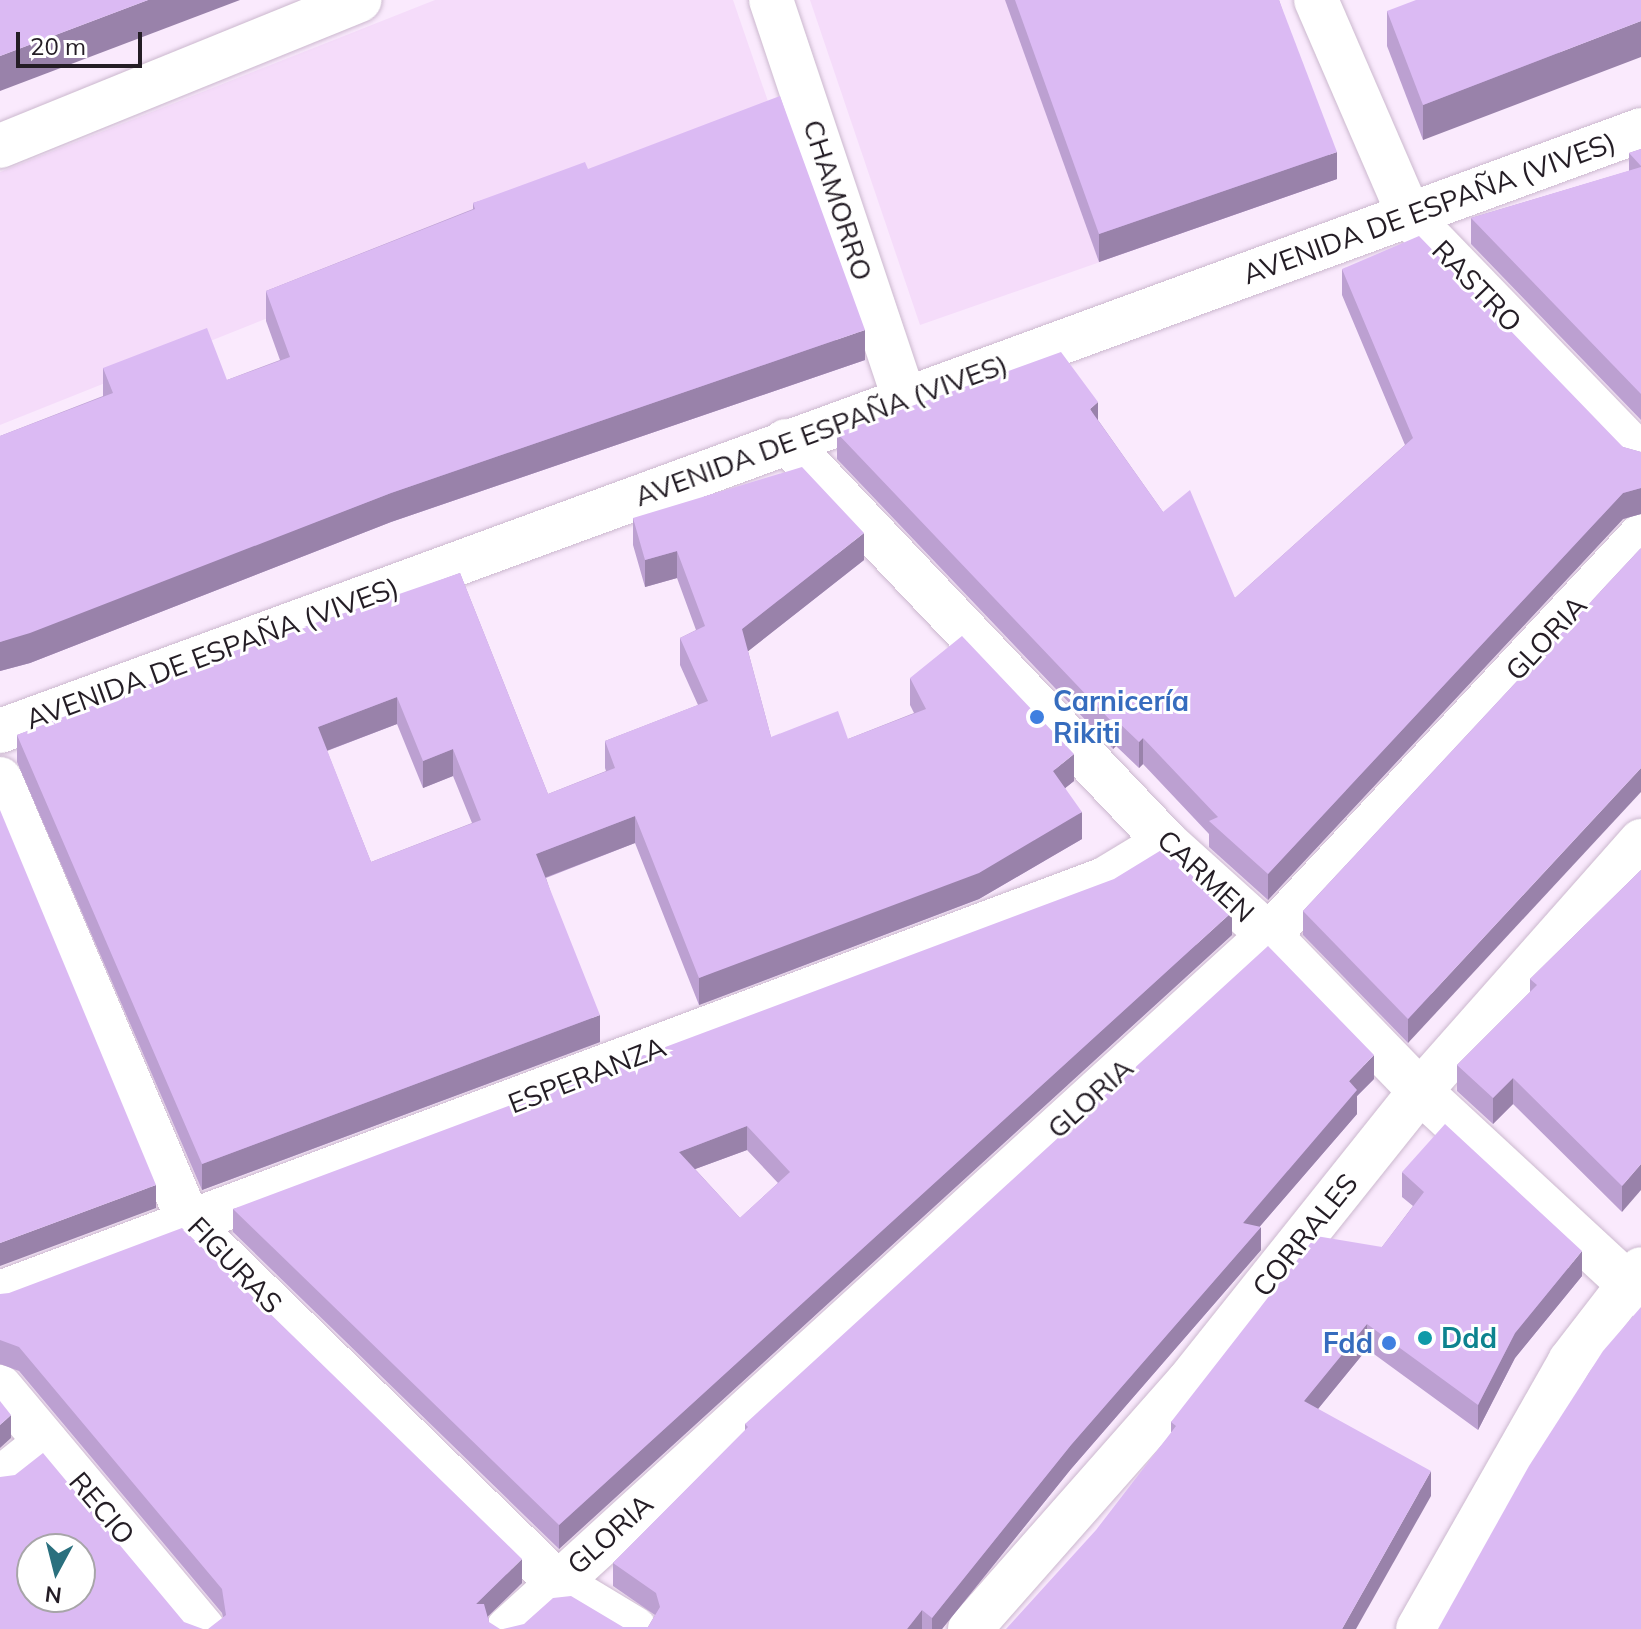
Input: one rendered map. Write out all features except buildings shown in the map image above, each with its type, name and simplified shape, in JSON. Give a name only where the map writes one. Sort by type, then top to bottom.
[{"type":"street","points":[[0,146],[360,0]]},
{"type":"street","name":"CHAMORRO","points":[[771,0],[905,401]]},
{"type":"street","name":"RASTRO","points":[[1316,0],[1410,217],[1641,456]]},
{"type":"street","name":"AVENIDA DE ESPAÑA (VIVES)","points":[[0,731],[1641,130]]},
{"type":"street","name":"CARMEN","points":[[786,441],[1166,842],[1269,935],[1420,1091],[1636,1283]]},
{"type":"street","name":"GLORIA","points":[[508,1629],[1269,935],[1641,536]]},
{"type":"street","name":"FIGURAS","points":[[0,779],[190,1225],[557,1582],[635,1629]]},
{"type":"street","name":"CORRALES","points":[[970,1629],[1188,1382],[1420,1091],[1641,841]]},
{"type":"street","name":"ESPERANZA","points":[[0,1293],[190,1225],[1105,879],[1166,842]]},
{"type":"street","points":[[1418,1629],[1541,1407],[1636,1283]]},
{"type":"street","name":"RECIO","points":[[0,1387],[203,1629]]},
{"type":"street","points":[[0,1479],[46,1442]]},
{"type":"shaded area","points":[[435,0],[733,0],[773,116],[0,425],[0,172]]},
{"type":"shaded area","points":[[810,0],[1269,0],[1337,179],[920,325]]},
{"type":"place","name":"Carnicería Rikiti","points":[[1037,717]]},
{"type":"place","name":"Ddd","points":[[1425,1338]]},
{"type":"place","name":"Fdd","points":[[1389,1343]]}]
